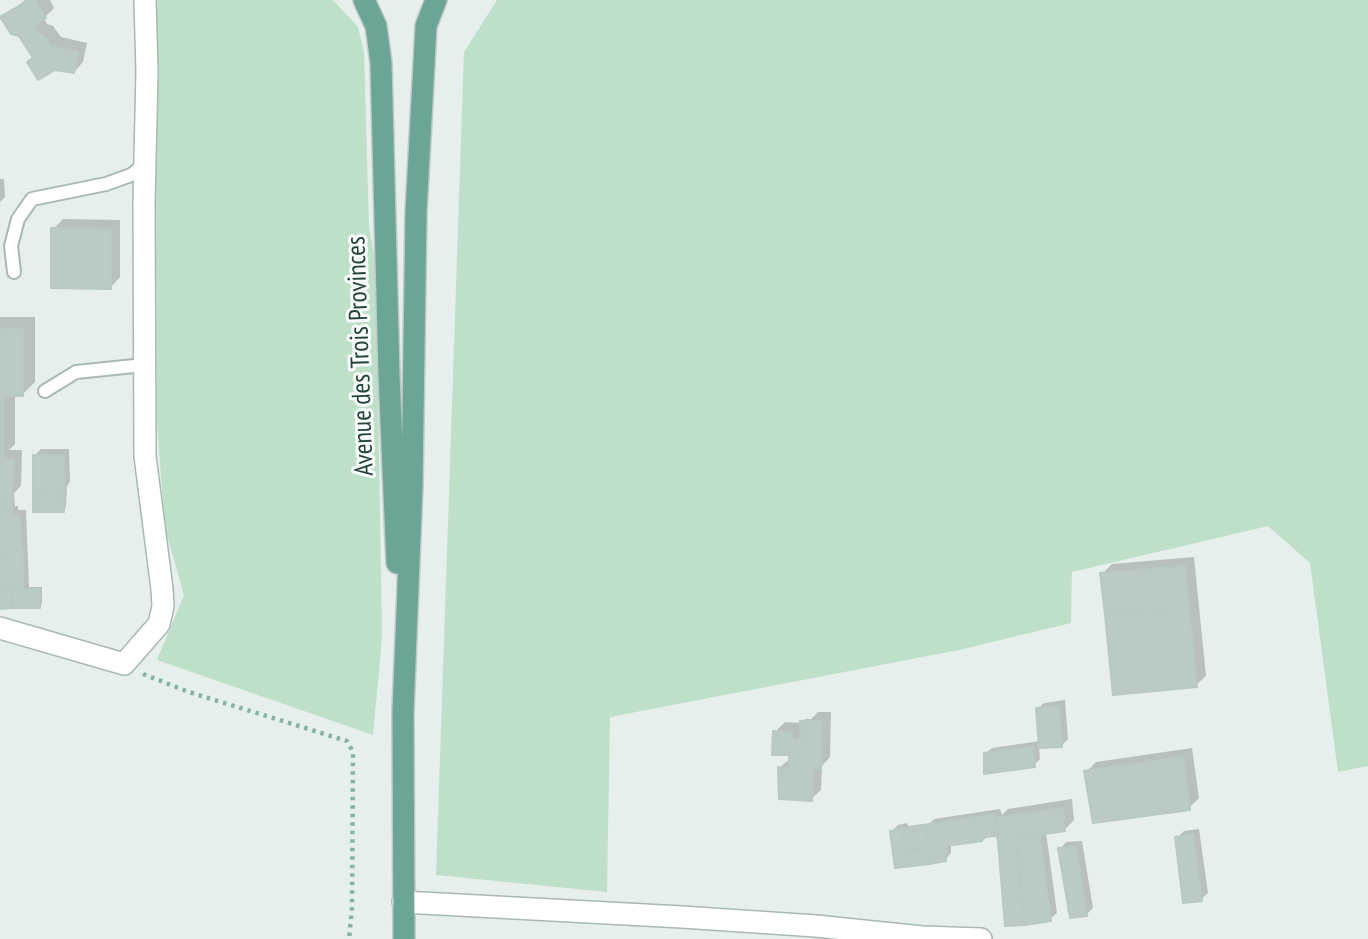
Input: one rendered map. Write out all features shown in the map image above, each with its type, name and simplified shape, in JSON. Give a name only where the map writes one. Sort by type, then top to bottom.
[{"type":"main road","name":"Avenue des Trois Provinces","points":[[364,0],[376,26],[381,63],[388,360],[403,712]]},
{"type":"main road","name":"Avenue des Trois Provinces","points":[[404,939],[403,712],[412,486],[416,212],[426,26],[436,0]]},
{"type":"street","points":[[0,628],[124,664],[159,624],[163,606],[145,456],[145,0]]},
{"type":"street","points":[[403,902],[669,916],[816,926],[922,937],[981,939]]},
{"type":"lane","points":[[14,272],[11,246],[18,219],[32,199],[106,184],[131,176],[145,164]]},
{"type":"lane","points":[[45,391],[76,372],[144,365]]},
{"type":"path","points":[[124,664],[152,679],[189,692],[347,741],[353,752],[349,939]]},
{"type":"green space","points":[[155,0],[333,0],[358,27],[364,52],[369,227],[376,265],[382,638],[373,735],[157,660],[184,595],[165,528],[157,424]]},
{"type":"green space","points":[[497,0],[1368,0],[1368,766],[1338,772],[1310,563],[1268,526],[1072,572],[1071,623],[959,650],[610,717],[607,892],[436,875],[464,52]]},
{"type":"building","points":[[29,0],[35,0],[46,18],[33,27],[38,33],[44,35],[51,46],[78,52],[74,73],[55,70],[38,80],[27,62],[33,58],[19,36],[11,34],[0,17]]},
{"type":"building","points":[[51,228],[111,229],[111,289],[51,288]]},
{"type":"building","points":[[0,329],[23,329],[23,396],[3,396],[3,459],[0,459]]},
{"type":"building","points":[[33,455],[64,455],[65,490],[33,489]]},
{"type":"building","points":[[0,459],[14,459],[12,498],[0,498]]},
{"type":"building","points":[[33,489],[65,490],[64,497],[33,497]]},
{"type":"building","points":[[33,497],[64,497],[64,512],[33,512]]},
{"type":"building","points":[[0,498],[12,498],[13,511],[0,511]]},
{"type":"building","points":[[0,511],[13,511],[12,516],[20,516],[21,550],[9,551],[9,558],[0,558]]},
{"type":"building","points":[[23,550],[24,608],[12,608],[12,587],[0,587],[0,558],[9,558],[9,551]]},
{"type":"building","points":[[1185,566],[1189,607],[1105,615],[1100,573]]},
{"type":"building","points":[[0,587],[12,587],[12,608],[0,609]]},
{"type":"building","points":[[24,589],[40,589],[40,608],[24,608]]},
{"type":"building","points":[[1189,607],[1197,687],[1113,695],[1105,615]]},
{"type":"building","points":[[1059,706],[1062,747],[1039,748],[1036,708]]},
{"type":"building","points":[[800,721],[807,721],[805,739],[800,739]]},
{"type":"building","points":[[807,721],[822,721],[821,769],[813,769],[812,801],[779,799],[778,767],[790,768],[789,755],[772,755],[773,731],[792,732],[793,739],[805,739]]},
{"type":"building","points":[[1033,747],[1035,767],[984,774],[984,753]]},
{"type":"building","points":[[1183,757],[1190,810],[1093,823],[1084,771]]},
{"type":"building","points":[[1063,808],[1065,831],[1016,838],[1025,925],[1005,926],[996,818]]},
{"type":"building","points":[[994,814],[998,836],[946,846],[946,861],[930,864],[926,825]]},
{"type":"building","points":[[926,825],[928,848],[905,850],[902,829]]},
{"type":"building","points":[[902,829],[905,850],[928,848],[930,864],[895,868],[890,831]]},
{"type":"building","points":[[1193,834],[1202,901],[1183,903],[1175,837]]},
{"type":"building","points":[[1040,836],[1051,921],[1025,925],[1016,838]]},
{"type":"building","points":[[1076,846],[1087,916],[1070,918],[1058,848]]}]
